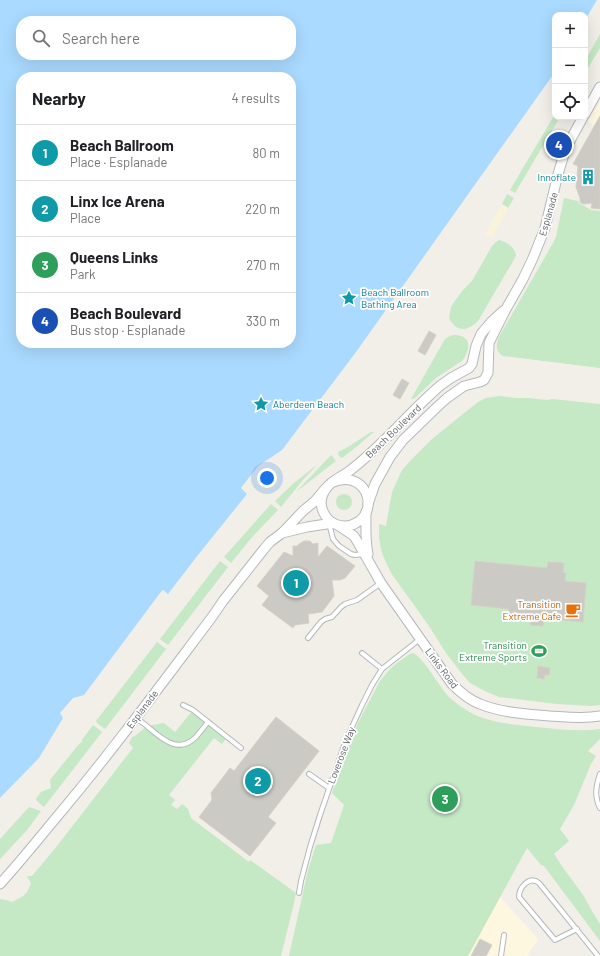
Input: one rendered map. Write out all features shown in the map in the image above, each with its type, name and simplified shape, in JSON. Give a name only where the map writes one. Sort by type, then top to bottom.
[{"type":"street","points":[[588,109],[600,87]]},
{"type":"street","name":"Esplanade","points":[[488,373],[489,343],[523,279],[540,242],[549,214],[562,160],[568,143],[582,120]]},
{"type":"street","name":"Esplanade","points":[[472,364],[476,346],[481,334],[492,321],[506,309]]},
{"type":"street","name":"Beach Boulevard","points":[[328,486],[356,466],[441,385],[469,368],[472,364]]},
{"type":"street","name":"Beach Boulevard","points":[[367,508],[375,484],[390,457],[403,440],[447,398],[464,386],[484,380],[488,373]]},
{"type":"street","points":[[345,479],[359,484],[367,497],[367,508],[363,518],[351,525],[344,526],[332,523],[321,508],[322,495],[328,486],[338,480],[345,479]]},
{"type":"street","name":"Esplanade","points":[[0,884],[12,872],[71,801],[212,618],[223,600],[270,542],[282,533],[315,501],[328,486]]},
{"type":"street","name":"Links Road","points":[[367,508],[365,533],[370,563]]},
{"type":"street","name":"Esplanade","points":[[282,533],[332,523]]},
{"type":"street","name":"Links Road","points":[[332,523],[354,536],[381,583],[420,639],[452,684],[468,698],[478,704],[503,711],[536,715],[581,717],[600,716]]},
{"type":"lane","points":[[332,523],[333,539],[339,546],[351,554],[364,554]]},
{"type":"lane","points":[[308,638],[321,622],[332,617],[345,604],[357,600],[381,583]]},
{"type":"lane","name":"Loverose Way","points":[[299,893],[310,847],[329,788],[352,727],[372,685],[382,669],[420,639]]},
{"type":"lane","points":[[362,653],[382,669]]},
{"type":"lane","points":[[183,705],[193,710],[241,748]]},
{"type":"lane","points":[[136,718],[162,739],[176,745],[182,745],[190,742],[208,722]]},
{"type":"lane","points":[[309,774],[329,788]]},
{"type":"lane","points":[[600,774],[595,792],[600,808]]},
{"type":"lane","points":[[577,929],[555,940],[519,897],[521,888],[529,881],[533,880],[539,883],[577,929],[598,956]]},
{"type":"lane","points":[[501,956],[504,935]]},
{"type":"shaded area","points":[[600,101],[600,129],[588,122]]},
{"type":"shaded area","points":[[500,897],[538,939],[527,956],[468,956]]},
{"type":"green space","points":[[600,34],[600,48],[588,68],[588,56]]},
{"type":"green space","points":[[552,119],[558,120],[515,193],[510,190]]},
{"type":"green space","points":[[507,194],[514,198],[508,208],[502,204]]},
{"type":"green space","points":[[564,198],[578,201],[591,210],[600,211],[600,368],[503,356],[497,350],[499,337],[556,237]]},
{"type":"green space","points":[[499,240],[510,246],[516,253],[516,256],[478,321],[466,329],[458,328],[449,318],[451,307],[463,290],[472,281],[492,246]]},
{"type":"green space","points":[[454,335],[460,336],[467,340],[468,348],[465,357],[462,361],[436,378],[415,398],[411,399],[445,339]]},
{"type":"green space","points":[[499,396],[600,404],[600,705],[590,706],[557,704],[499,697],[470,683],[446,653],[429,626],[391,573],[381,549],[379,524],[386,526],[392,492],[402,470],[432,439],[478,402],[486,398]]},
{"type":"green space","points":[[371,432],[374,432],[342,458],[339,456],[338,452]]},
{"type":"green space","points":[[331,455],[336,461],[296,492]]},
{"type":"green space","points":[[318,464],[281,507],[275,501],[294,483]]},
{"type":"green space","points":[[344,494],[350,496],[352,502],[350,508],[344,510],[338,508],[336,502],[338,496]]},
{"type":"green space","points":[[271,504],[278,510],[253,536],[231,563],[224,557]]},
{"type":"green space","points":[[220,561],[228,567],[168,645],[160,639]]},
{"type":"green space","points":[[157,642],[166,649],[105,729],[96,721]]},
{"type":"green space","points":[[413,653],[418,656],[427,666],[448,696],[463,708],[480,717],[504,723],[528,726],[576,730],[600,729],[600,739],[588,751],[596,756],[591,764],[574,805],[560,829],[569,841],[554,854],[583,895],[600,924],[600,941],[544,866],[541,865],[527,848],[468,956],[289,956],[308,870],[316,845],[331,843],[344,805],[332,793],[355,730],[380,681],[397,663]]},
{"type":"green space","points":[[193,710],[227,737],[222,744],[214,738],[169,795],[175,800],[171,805],[177,809],[182,804],[188,809],[191,818],[249,862],[250,860],[296,893],[281,956],[0,956],[0,899],[12,902],[26,894],[31,883],[27,876],[32,876],[57,846],[133,748],[129,743],[132,737],[147,726],[164,723],[175,732]]},
{"type":"green space","points":[[93,725],[102,732],[44,807],[36,799],[41,792],[51,788],[50,780],[82,742]]},
{"type":"green space","points":[[29,807],[41,811],[27,830],[0,859],[0,839]]},
{"type":"sand","points":[[502,204],[508,208],[492,238],[485,234]]},
{"type":"water","name":"Aberdeen Beach","points":[[0,0],[597,0],[588,15],[588,12],[552,12],[552,76],[356,352],[282,450],[258,466],[241,488],[247,494],[168,594],[163,590],[160,593],[84,695],[73,698],[60,713],[63,718],[39,758],[0,798]]},
{"type":"building","name":"Innoflate","points":[[600,116],[600,209],[591,208],[592,203],[583,204],[580,202],[576,187],[578,166],[573,164]]},
{"type":"building","points":[[429,331],[436,335],[425,355],[418,351]]},
{"type":"building","points":[[402,379],[409,383],[400,399],[393,395]]},
{"type":"building","points":[[304,541],[310,541],[313,544],[318,543],[318,557],[327,546],[355,566],[345,578],[340,580],[332,580],[334,596],[322,612],[308,614],[309,623],[295,625],[293,628],[262,605],[269,596],[257,586],[284,552],[293,556],[293,546],[297,546]]},
{"type":"building","points":[[475,561],[547,568],[548,562],[564,563],[563,573],[566,573],[565,581],[586,583],[583,622],[544,618],[543,626],[530,625],[531,617],[508,614],[509,609],[471,605]]},
{"type":"building","points":[[538,666],[550,668],[549,675],[545,675],[544,679],[537,678]]},
{"type":"building","points":[[276,717],[319,751],[268,817],[276,823],[250,856],[199,817],[212,800],[211,793],[230,768],[234,771]]},
{"type":"building","points":[[480,939],[492,945],[486,956],[471,956]]},
{"type":"place","name":"Beach Boulevard","points":[[559,145]]},
{"type":"place","name":"Innoflate","points":[[588,177]]},
{"type":"place","name":"Beach Ballroom Bathing Area","points":[[349,298]]},
{"type":"place","name":"Aberdeen Beach","points":[[261,404]]},
{"type":"place","name":"Beach Ballroom","points":[[296,583]]},
{"type":"place","name":"Transition Extreme Cafe","points":[[573,610]]},
{"type":"place","name":"Transition Extreme Sports","points":[[539,651]]},
{"type":"place","name":"Linx Ice Arena","points":[[258,781]]},
{"type":"place","name":"Queens Links","points":[[445,799]]}]
